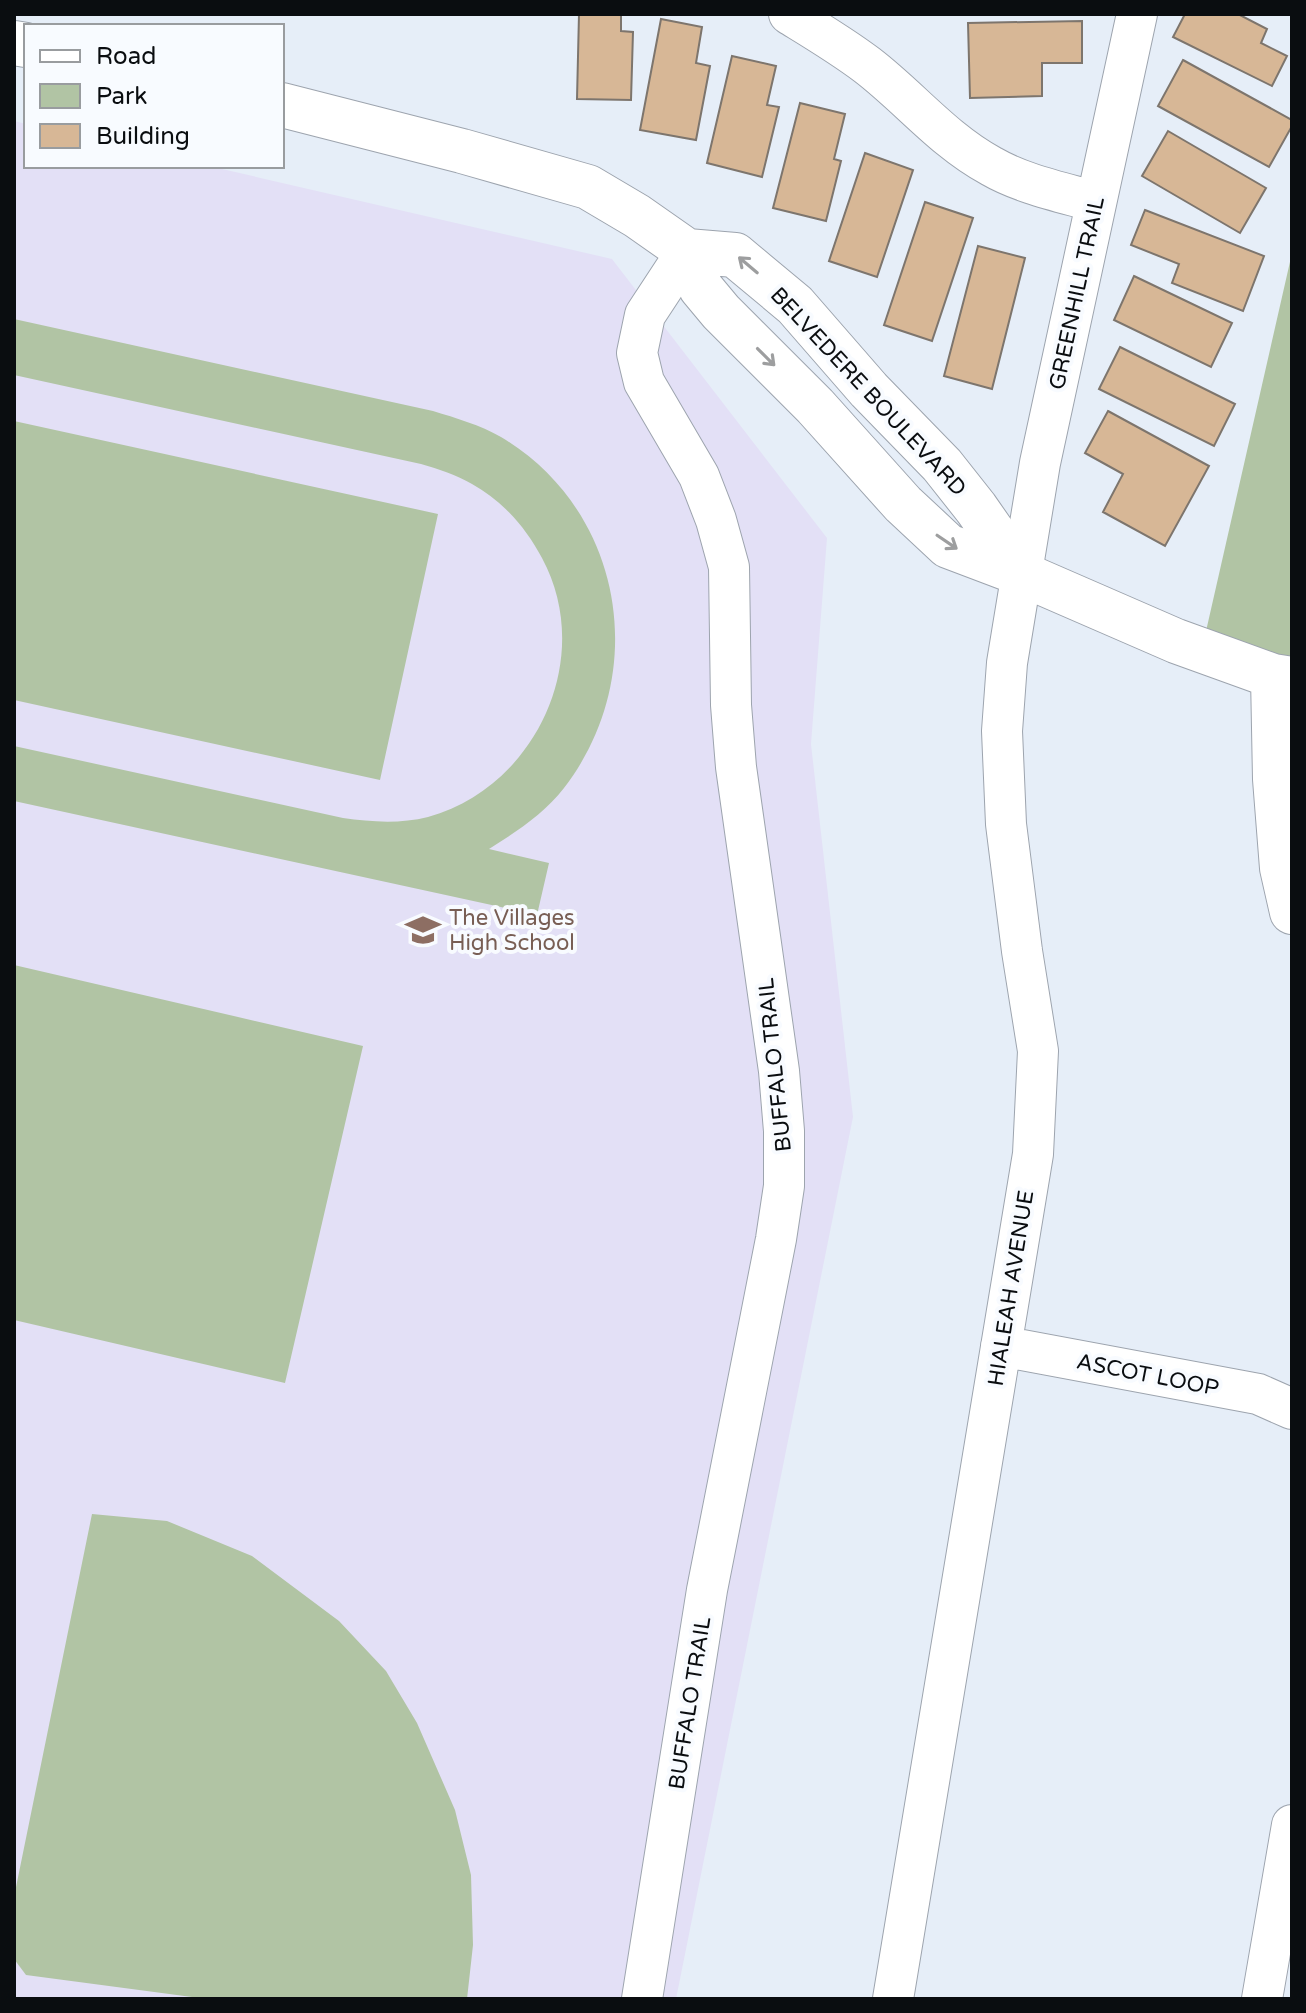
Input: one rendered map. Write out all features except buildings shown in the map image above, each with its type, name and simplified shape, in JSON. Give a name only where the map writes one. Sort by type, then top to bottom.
[{"type":"street","points":[[789,14],[868,65],[926,119],[992,167],[1023,180],[1096,202]]},
{"type":"street","name":"GREENHILL TRAIL","points":[[1022,574],[1040,463],[1137,14]]},
{"type":"street","points":[[284,106],[588,187],[687,251],[701,288],[721,312],[815,406],[903,504],[948,546],[1022,574],[1176,641],[1282,678],[1275,779],[1282,868],[1292,912]]},
{"type":"street","name":"BELVEDERE BOULEVARD","points":[[687,251],[735,255],[795,305],[869,390],[942,465],[1022,574]]},
{"type":"street","name":"BUFFALO TRAIL","points":[[642,1999],[707,1590],[784,1186],[779,1071],[736,767],[731,705],[729,567],[699,476],[644,382],[637,353],[645,315],[687,251]]},
{"type":"street","name":"HIALEAH AVENUE","points":[[893,1999],[1033,1154],[1038,1051],[1006,824],[1002,731],[1007,663],[1022,574]]},
{"type":"street","name":"ASCOT LOOP","points":[[1001,1346],[1258,1394],[1292,1409]]},
{"type":"street","points":[[1262,1999],[1292,1825]]},
{"type":"shaded area","name":"The Villages High School","points":[[14,121],[24,124],[24,168],[218,168],[612,259],[827,538],[811,744],[853,1117],[676,1999],[14,1999]]},
{"type":"green space","points":[[1292,253],[1292,671],[1204,640]]},
{"type":"green space","points":[[14,319],[433,411],[501,437],[543,469],[575,507],[598,551],[612,598],[615,647],[608,696],[591,744],[564,788],[539,814],[489,849],[549,863],[537,915],[14,801],[14,746],[343,818],[386,822],[428,817],[466,801],[499,778],[526,748],[546,714],[558,676],[562,636],[557,597],[536,547],[504,507],[472,484],[421,464],[14,375]]},
{"type":"green space","points":[[14,421],[438,514],[380,780],[14,700]]},
{"type":"green space","points":[[14,965],[363,1046],[285,1383],[14,1320]]},
{"type":"green space","points":[[92,1514],[167,1521],[252,1556],[339,1621],[386,1671],[417,1723],[455,1810],[471,1875],[473,1945],[467,1999],[207,1999],[26,1975],[14,1959],[14,1897]]},
{"type":"place","name":"The Villages High School","points":[[423,930]]}]
